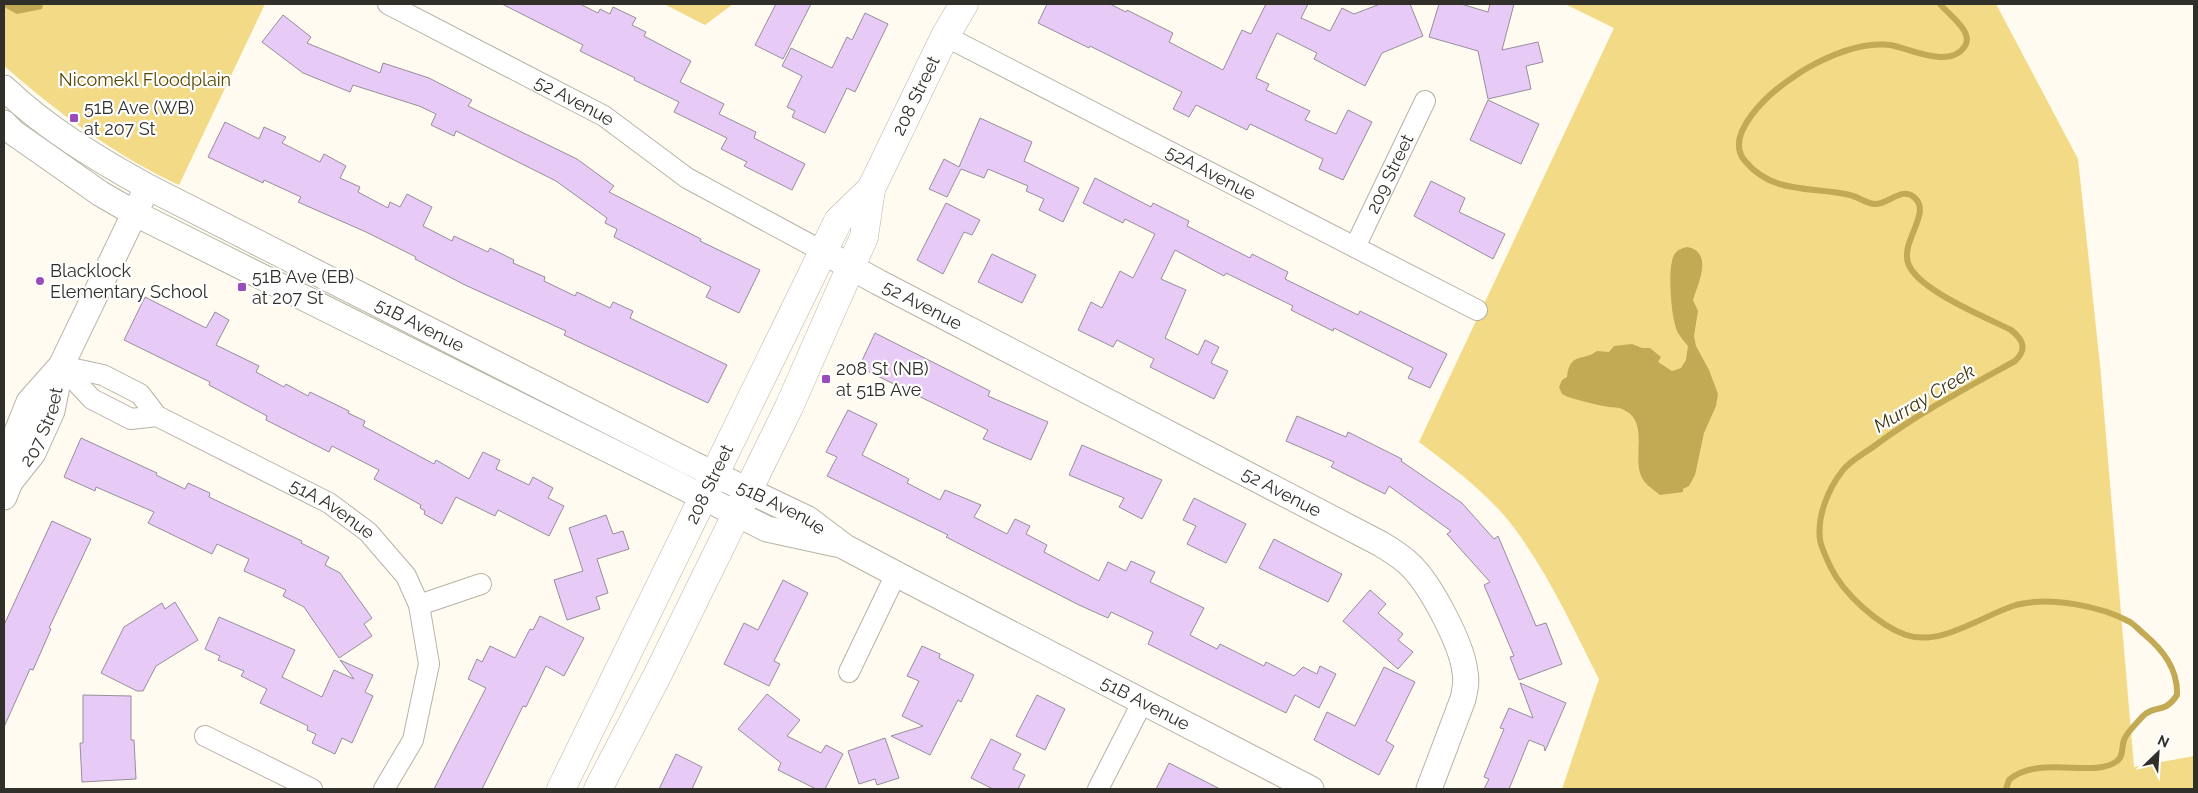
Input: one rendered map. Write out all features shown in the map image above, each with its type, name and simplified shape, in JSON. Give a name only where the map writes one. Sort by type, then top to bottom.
[{"type":"main road","name":"208 Street","points":[[598,789],[658,674],[788,407],[864,237],[871,189],[945,36],[964,4]]},
{"type":"main road","name":"208 Street","points":[[561,789],[710,486],[822,251],[838,221],[871,189]]},
{"type":"street","name":"52 Avenue","points":[[388,4],[597,112],[687,178],[851,267],[1381,544],[1409,564],[1422,578],[1444,616],[1465,671],[1466,683],[1463,699],[1430,789]]},
{"type":"street","name":"52A Avenue","points":[[945,36],[1477,310]]},
{"type":"street","name":"51B Avenue","points":[[4,88],[29,112],[117,170],[710,486],[736,514],[767,529],[845,547]]},
{"type":"street","name":"209 Street","points":[[1355,247],[1425,101]]},
{"type":"street","name":"51B Avenue","points":[[4,123],[14,133],[101,194],[134,213],[710,486],[748,490],[808,519],[845,547],[1311,789]]},
{"type":"street","name":"207 Street","points":[[7,490],[33,453],[52,410],[62,366],[148,187]]},
{"type":"street","name":"51A Avenue","points":[[62,366],[103,375],[118,382],[140,394],[157,416],[329,503],[368,532],[406,576],[418,605],[429,664],[413,740],[384,789]]},
{"type":"street","points":[[848,672],[896,574]]},
{"type":"street","points":[[418,605],[481,584]]},
{"type":"street","points":[[1098,789],[1143,702]]},
{"type":"street","points":[[205,736],[312,789]]},
{"type":"green space","name":"Nicomekl Floodplain","points":[[4,4],[265,4],[179,185],[132,160],[87,132],[4,66]]},
{"type":"green space","points":[[664,4],[733,4],[705,25]]},
{"type":"green space","points":[[1565,4],[1996,4],[2078,159],[2100,365],[2134,767],[2194,756],[2194,789],[1562,789],[1599,679],[1550,583],[1515,529],[1482,493],[1419,442],[1614,28]]},
{"type":"shaded area","points":[[4,4],[43,4],[42,9],[17,14],[4,7]]},
{"type":"shaded area","points":[[1687,247],[1695,250],[1700,255],[1702,262],[1700,278],[1693,300],[1698,311],[1694,336],[1696,346],[1709,370],[1718,394],[1716,406],[1704,433],[1695,475],[1689,486],[1683,489],[1683,492],[1660,495],[1641,477],[1638,429],[1631,415],[1621,408],[1599,405],[1568,397],[1562,394],[1559,387],[1562,380],[1567,377],[1574,360],[1597,351],[1609,352],[1614,346],[1632,344],[1642,348],[1650,348],[1661,357],[1658,362],[1672,371],[1681,368],[1686,360],[1688,346],[1678,333],[1673,317],[1671,271],[1674,255]]},
{"type":"building","points":[[502,4],[580,4],[598,13],[600,9],[610,14],[613,7],[636,18],[632,25],[646,32],[644,36],[691,61],[680,82],[724,104],[719,114],[756,132],[754,138],[805,164],[792,190],[744,166],[747,162],[721,149],[727,138],[674,112],[679,102],[580,51],[583,45]]},
{"type":"building","points":[[776,4],[811,4],[783,59],[755,45]]},
{"type":"building","points":[[1047,4],[1110,4],[1126,12],[1127,10],[1173,33],[1169,42],[1223,70],[1242,30],[1251,34],[1266,4],[1308,4],[1301,18],[1330,31],[1342,8],[1354,14],[1380,4],[1410,4],[1423,36],[1382,53],[1365,86],[1314,59],[1317,53],[1277,33],[1256,78],[1269,84],[1266,90],[1310,111],[1305,120],[1336,134],[1348,110],[1372,122],[1343,180],[1319,169],[1323,159],[1250,124],[1247,130],[1196,105],[1189,117],[1173,109],[1182,92],[1090,46],[1089,48],[1038,23]]},
{"type":"building","points":[[1439,4],[1461,4],[1488,12],[1490,4],[1514,4],[1502,50],[1538,42],[1543,62],[1526,66],[1531,89],[1488,99],[1478,51],[1429,37]]},
{"type":"building","points":[[865,13],[888,24],[855,92],[847,88],[825,133],[792,117],[795,111],[787,107],[802,76],[782,66],[791,48],[832,68],[847,37],[852,40]]},
{"type":"building","points":[[283,15],[311,37],[307,43],[380,73],[383,63],[429,78],[472,100],[468,106],[577,159],[614,186],[609,192],[701,239],[700,241],[760,270],[739,313],[706,297],[711,287],[614,237],[617,229],[605,223],[607,218],[556,181],[456,131],[454,136],[431,125],[436,114],[419,106],[353,85],[350,92],[303,73],[262,42]]},
{"type":"building","points":[[1488,100],[1539,124],[1521,164],[1470,140]]},
{"type":"building","points":[[980,118],[1032,142],[1024,161],[1079,188],[1063,222],[1039,210],[1044,199],[1026,191],[1028,186],[988,169],[984,178],[961,169],[947,197],[929,189],[944,159],[959,167]]},
{"type":"building","points":[[225,122],[259,139],[264,127],[286,137],[282,143],[320,162],[324,154],[346,166],[340,178],[360,187],[358,192],[388,208],[390,202],[400,207],[407,194],[432,207],[423,226],[452,241],[454,236],[488,252],[490,248],[514,260],[513,263],[545,277],[544,281],[575,296],[577,292],[610,308],[613,302],[633,311],[630,318],[727,365],[708,403],[564,335],[566,331],[465,285],[415,259],[416,257],[366,232],[298,202],[301,197],[264,180],[263,183],[208,157]]},
{"type":"building","points":[[1095,178],[1151,207],[1153,203],[1189,221],[1187,226],[1250,258],[1252,254],[1288,272],[1285,279],[1358,315],[1360,311],[1447,354],[1430,388],[1408,378],[1413,368],[1334,328],[1333,331],[1291,310],[1293,306],[1226,273],[1224,276],[1175,250],[1161,279],[1186,290],[1165,338],[1198,355],[1205,340],[1219,347],[1211,363],[1228,371],[1214,399],[1150,367],[1154,359],[1117,340],[1113,347],[1078,330],[1091,302],[1102,308],[1120,271],[1133,278],[1155,234],[1125,219],[1123,223],[1083,203]]},
{"type":"building","points":[[1431,181],[1465,198],[1459,212],[1505,234],[1493,259],[1414,216]]},
{"type":"building","points":[[946,203],[980,220],[972,235],[964,232],[943,274],[917,260]]},
{"type":"building","points":[[992,254],[1036,275],[1022,303],[978,282]]},
{"type":"building","points":[[145,297],[206,328],[215,312],[229,320],[216,345],[259,366],[256,372],[284,387],[286,384],[308,396],[310,392],[349,411],[348,413],[365,421],[363,426],[434,464],[436,460],[469,479],[483,452],[500,460],[496,469],[529,485],[533,477],[553,488],[548,498],[564,506],[549,536],[498,510],[495,516],[456,497],[442,524],[424,514],[425,511],[420,508],[421,505],[374,479],[379,470],[332,446],[329,452],[266,420],[267,416],[209,385],[210,382],[124,340]]},
{"type":"building","points":[[875,333],[990,391],[988,396],[1048,422],[1031,460],[983,439],[988,430],[859,367]]},
{"type":"building","points":[[848,410],[877,424],[862,455],[909,479],[907,483],[940,500],[945,490],[981,505],[974,517],[1007,534],[1015,519],[1030,526],[1026,534],[1047,545],[1044,552],[1099,581],[1108,562],[1126,571],[1131,561],[1155,572],[1150,582],[1204,608],[1190,635],[1217,649],[1220,644],[1264,666],[1266,662],[1294,676],[1303,667],[1317,674],[1320,666],[1336,674],[1319,708],[1295,695],[1286,713],[1148,644],[1153,632],[1111,612],[1108,618],[1079,605],[946,537],[948,535],[827,476],[837,457],[826,452]]},
{"type":"building","points":[[1297,416],[1346,437],[1348,432],[1402,459],[1401,461],[1462,503],[1494,539],[1498,536],[1536,626],[1546,623],[1562,664],[1519,680],[1510,657],[1514,656],[1484,585],[1490,582],[1447,534],[1451,531],[1389,486],[1385,494],[1331,467],[1334,462],[1286,441]]},
{"type":"building","points":[[81,438],[157,473],[156,475],[185,489],[188,483],[210,493],[209,497],[302,541],[301,543],[329,557],[325,565],[340,573],[372,618],[364,624],[372,636],[339,658],[304,607],[283,596],[286,590],[244,571],[249,559],[217,544],[212,554],[148,523],[154,512],[96,487],[95,491],[64,477]]},
{"type":"building","points":[[1082,445],[1162,480],[1142,519],[1119,507],[1124,498],[1069,475]]},
{"type":"building","points":[[1194,498],[1246,524],[1226,563],[1187,544],[1196,526],[1183,520]]},
{"type":"building","points":[[606,515],[613,534],[623,531],[629,549],[597,559],[608,593],[596,597],[600,609],[567,620],[554,580],[583,571],[569,528]]},
{"type":"building","points":[[52,521],[91,539],[49,628],[51,629],[33,670],[30,669],[4,727],[4,625]]},
{"type":"building","points":[[1274,539],[1342,574],[1328,602],[1259,568]]},
{"type":"building","points":[[783,580],[808,593],[774,661],[780,664],[769,686],[724,664],[744,623],[758,630]]},
{"type":"building","points":[[1370,590],[1386,604],[1378,613],[1403,634],[1398,640],[1413,652],[1398,669],[1343,621]]},
{"type":"building","points":[[175,602],[198,640],[156,666],[143,691],[137,691],[101,673],[124,627],[162,603],[165,609]]},
{"type":"building","points":[[540,616],[584,638],[564,676],[546,666],[526,707],[523,706],[482,789],[434,789],[486,688],[468,679],[477,659],[482,662],[490,646],[515,658],[530,629],[533,630]]},
{"type":"building","points":[[219,617],[295,650],[282,677],[322,697],[334,670],[354,679],[340,660],[373,675],[365,692],[373,696],[352,743],[342,738],[335,754],[312,743],[316,734],[307,730],[308,726],[260,703],[267,689],[241,676],[244,671],[218,660],[220,656],[205,649]]},
{"type":"building","points":[[922,646],[940,654],[939,658],[974,675],[961,702],[958,700],[930,755],[891,736],[923,726],[902,716],[919,681],[907,676]]},
{"type":"building","points":[[1384,667],[1415,682],[1386,741],[1394,746],[1379,775],[1314,740],[1327,712],[1355,726]]},
{"type":"building","points":[[1520,683],[1566,703],[1545,751],[1544,746],[1529,740],[1509,789],[1484,789],[1489,779],[1484,777],[1504,729],[1500,728],[1509,708],[1533,718]]},
{"type":"building","points":[[767,694],[800,720],[787,736],[821,753],[826,745],[843,754],[825,789],[816,789],[778,770],[781,763],[738,729]]},
{"type":"building","points":[[83,695],[131,696],[131,740],[134,740],[136,779],[82,782],[80,743],[83,743]]},
{"type":"building","points":[[1037,695],[1065,709],[1045,750],[1016,736]]},
{"type":"building","points":[[885,738],[899,778],[877,785],[875,779],[859,784],[848,751]]},
{"type":"building","points":[[991,739],[1021,754],[1013,769],[1025,775],[1018,789],[993,789],[971,778]]},
{"type":"building","points":[[676,754],[702,767],[692,789],[659,789]]},
{"type":"building","points":[[1169,763],[1220,789],[1156,789]]},
{"type":"waterway","name":"Murray Creek","points":[[1940,4],[1959,24],[1966,35],[1967,41],[1965,46],[1958,53],[1950,56],[1929,56],[1890,45],[1877,45],[1855,48],[1826,58],[1783,84],[1762,103],[1744,127],[1740,139],[1740,150],[1745,161],[1756,172],[1781,184],[1850,195],[1874,204],[1885,202],[1900,195],[1911,195],[1916,199],[1920,213],[1908,246],[1907,255],[1908,263],[1914,273],[1924,283],[1953,302],[2011,330],[2019,338],[2022,345],[2021,353],[2015,361],[1907,423],[1843,470],[1828,494],[1822,512],[1820,540],[1831,568],[1844,588],[1863,608],[1884,624],[1906,635],[1919,638],[1947,633],[2016,605],[2029,602],[2059,602],[2090,607],[2105,611],[2132,623],[2163,653],[2172,668],[2177,686],[2177,695],[2168,705],[2147,712],[2143,716],[2125,737],[2122,754],[2117,761],[2107,766],[2095,768],[2050,767],[2021,772],[2009,780],[2006,789]]},
{"type":"place","name":"51B Ave (WB) at 207 St","points":[[74,118]]},
{"type":"place","name":"Blacklock Elementary School","points":[[40,281]]},
{"type":"place","name":"51B Ave (EB) at 207 St","points":[[242,287]]},
{"type":"place","name":"208 St (NB) at 51B Ave","points":[[826,379]]}]
